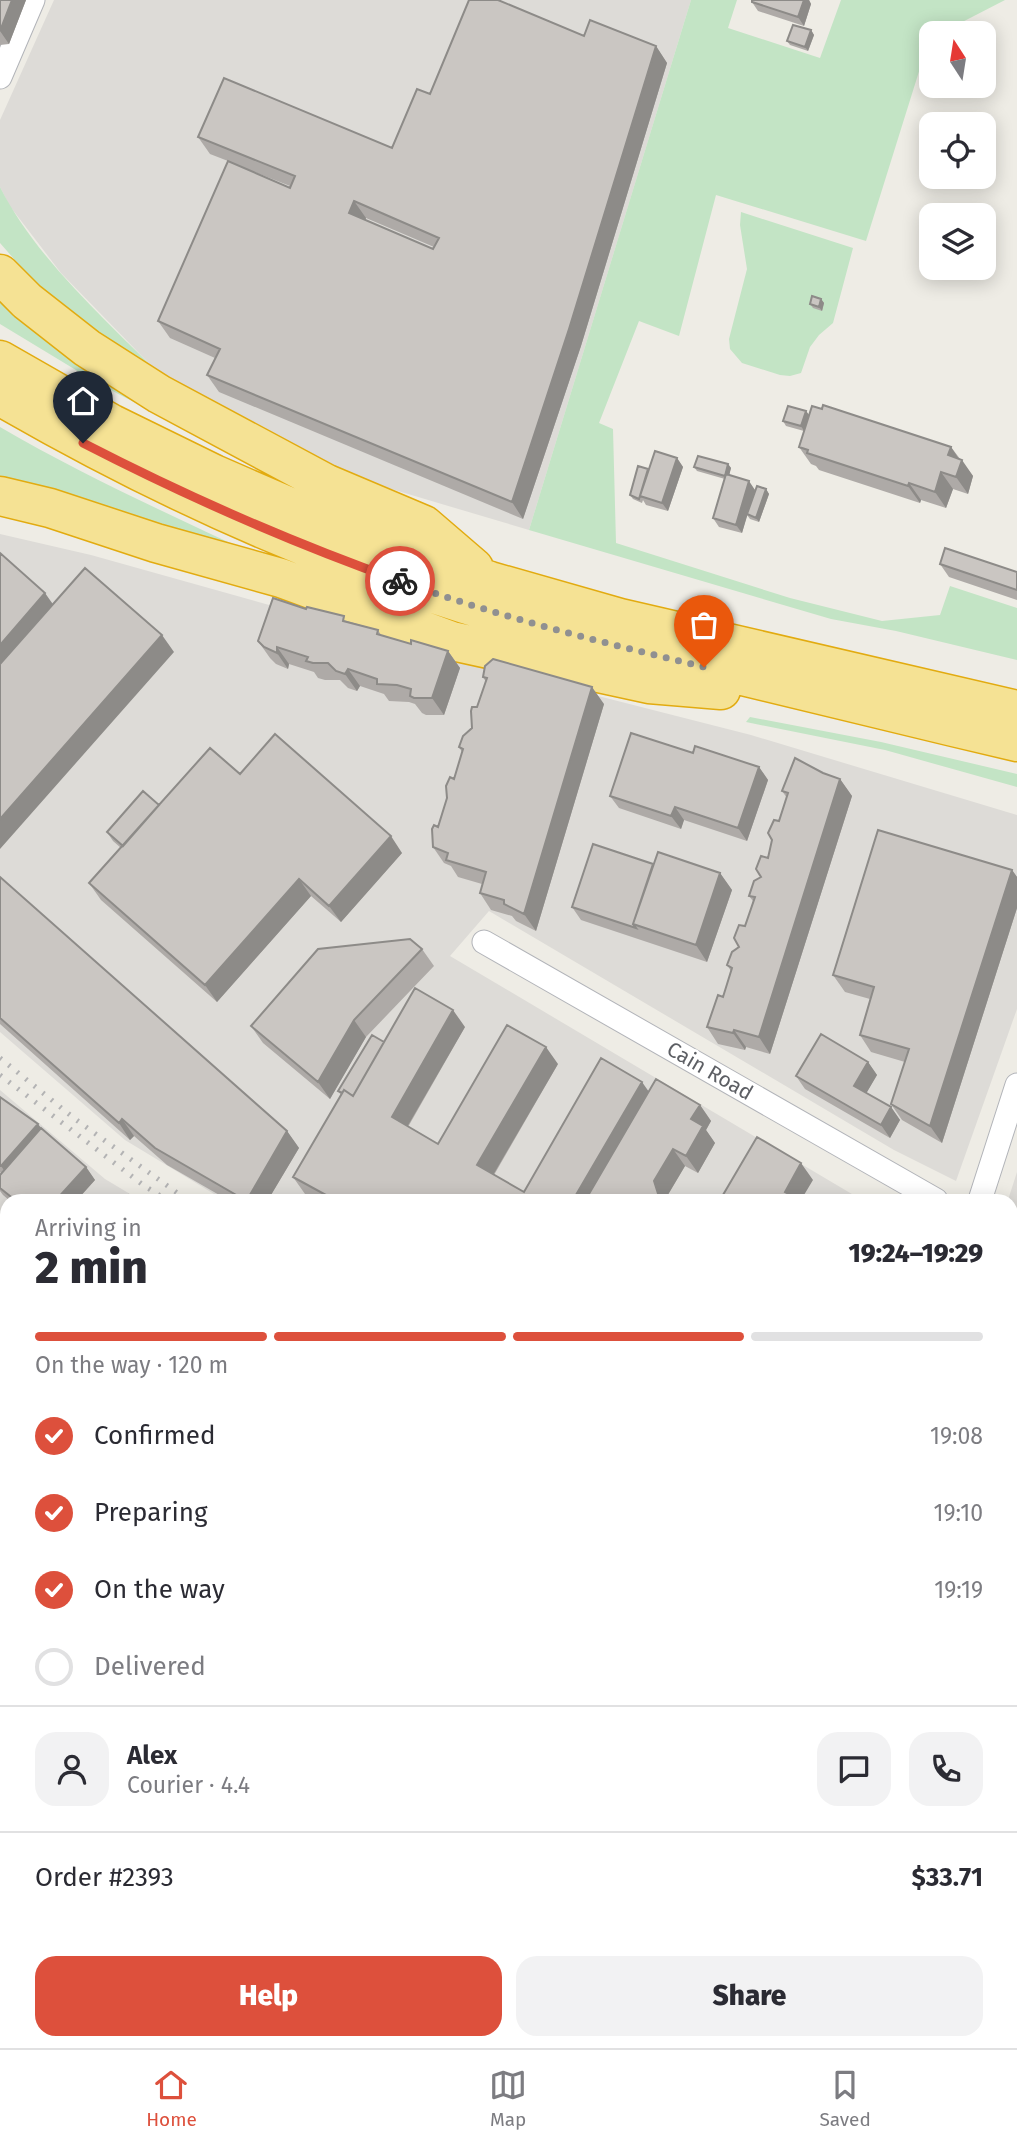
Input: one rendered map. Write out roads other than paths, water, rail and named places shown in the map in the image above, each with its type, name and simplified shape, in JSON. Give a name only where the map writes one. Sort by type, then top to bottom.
[{"type":"highway","points":[[0,274],[27,302],[114,366],[159,394],[327,484],[424,525],[490,581]]},
{"type":"highway","points":[[0,360],[112,424],[214,474],[320,520],[490,581],[620,618],[1017,710]]},
{"type":"highway","points":[[0,396],[152,479],[241,520],[346,562],[464,604],[543,627],[1017,742]]},
{"type":"highway","points":[[0,496],[50,508],[156,543],[281,578],[452,641],[649,684],[838,700]]},
{"type":"highway","points":[[0,512],[156,543]]},
{"type":"street","points":[[0,77],[33,0]]},
{"type":"street","name":"Cain Road","points":[[484,942],[925,1194]]},
{"type":"street","points":[[982,1194],[1017,1085]]},
{"type":"railway","points":[[0,1058],[75,1119],[179,1194]]},
{"type":"railway","points":[[0,1075],[157,1194]]}]
